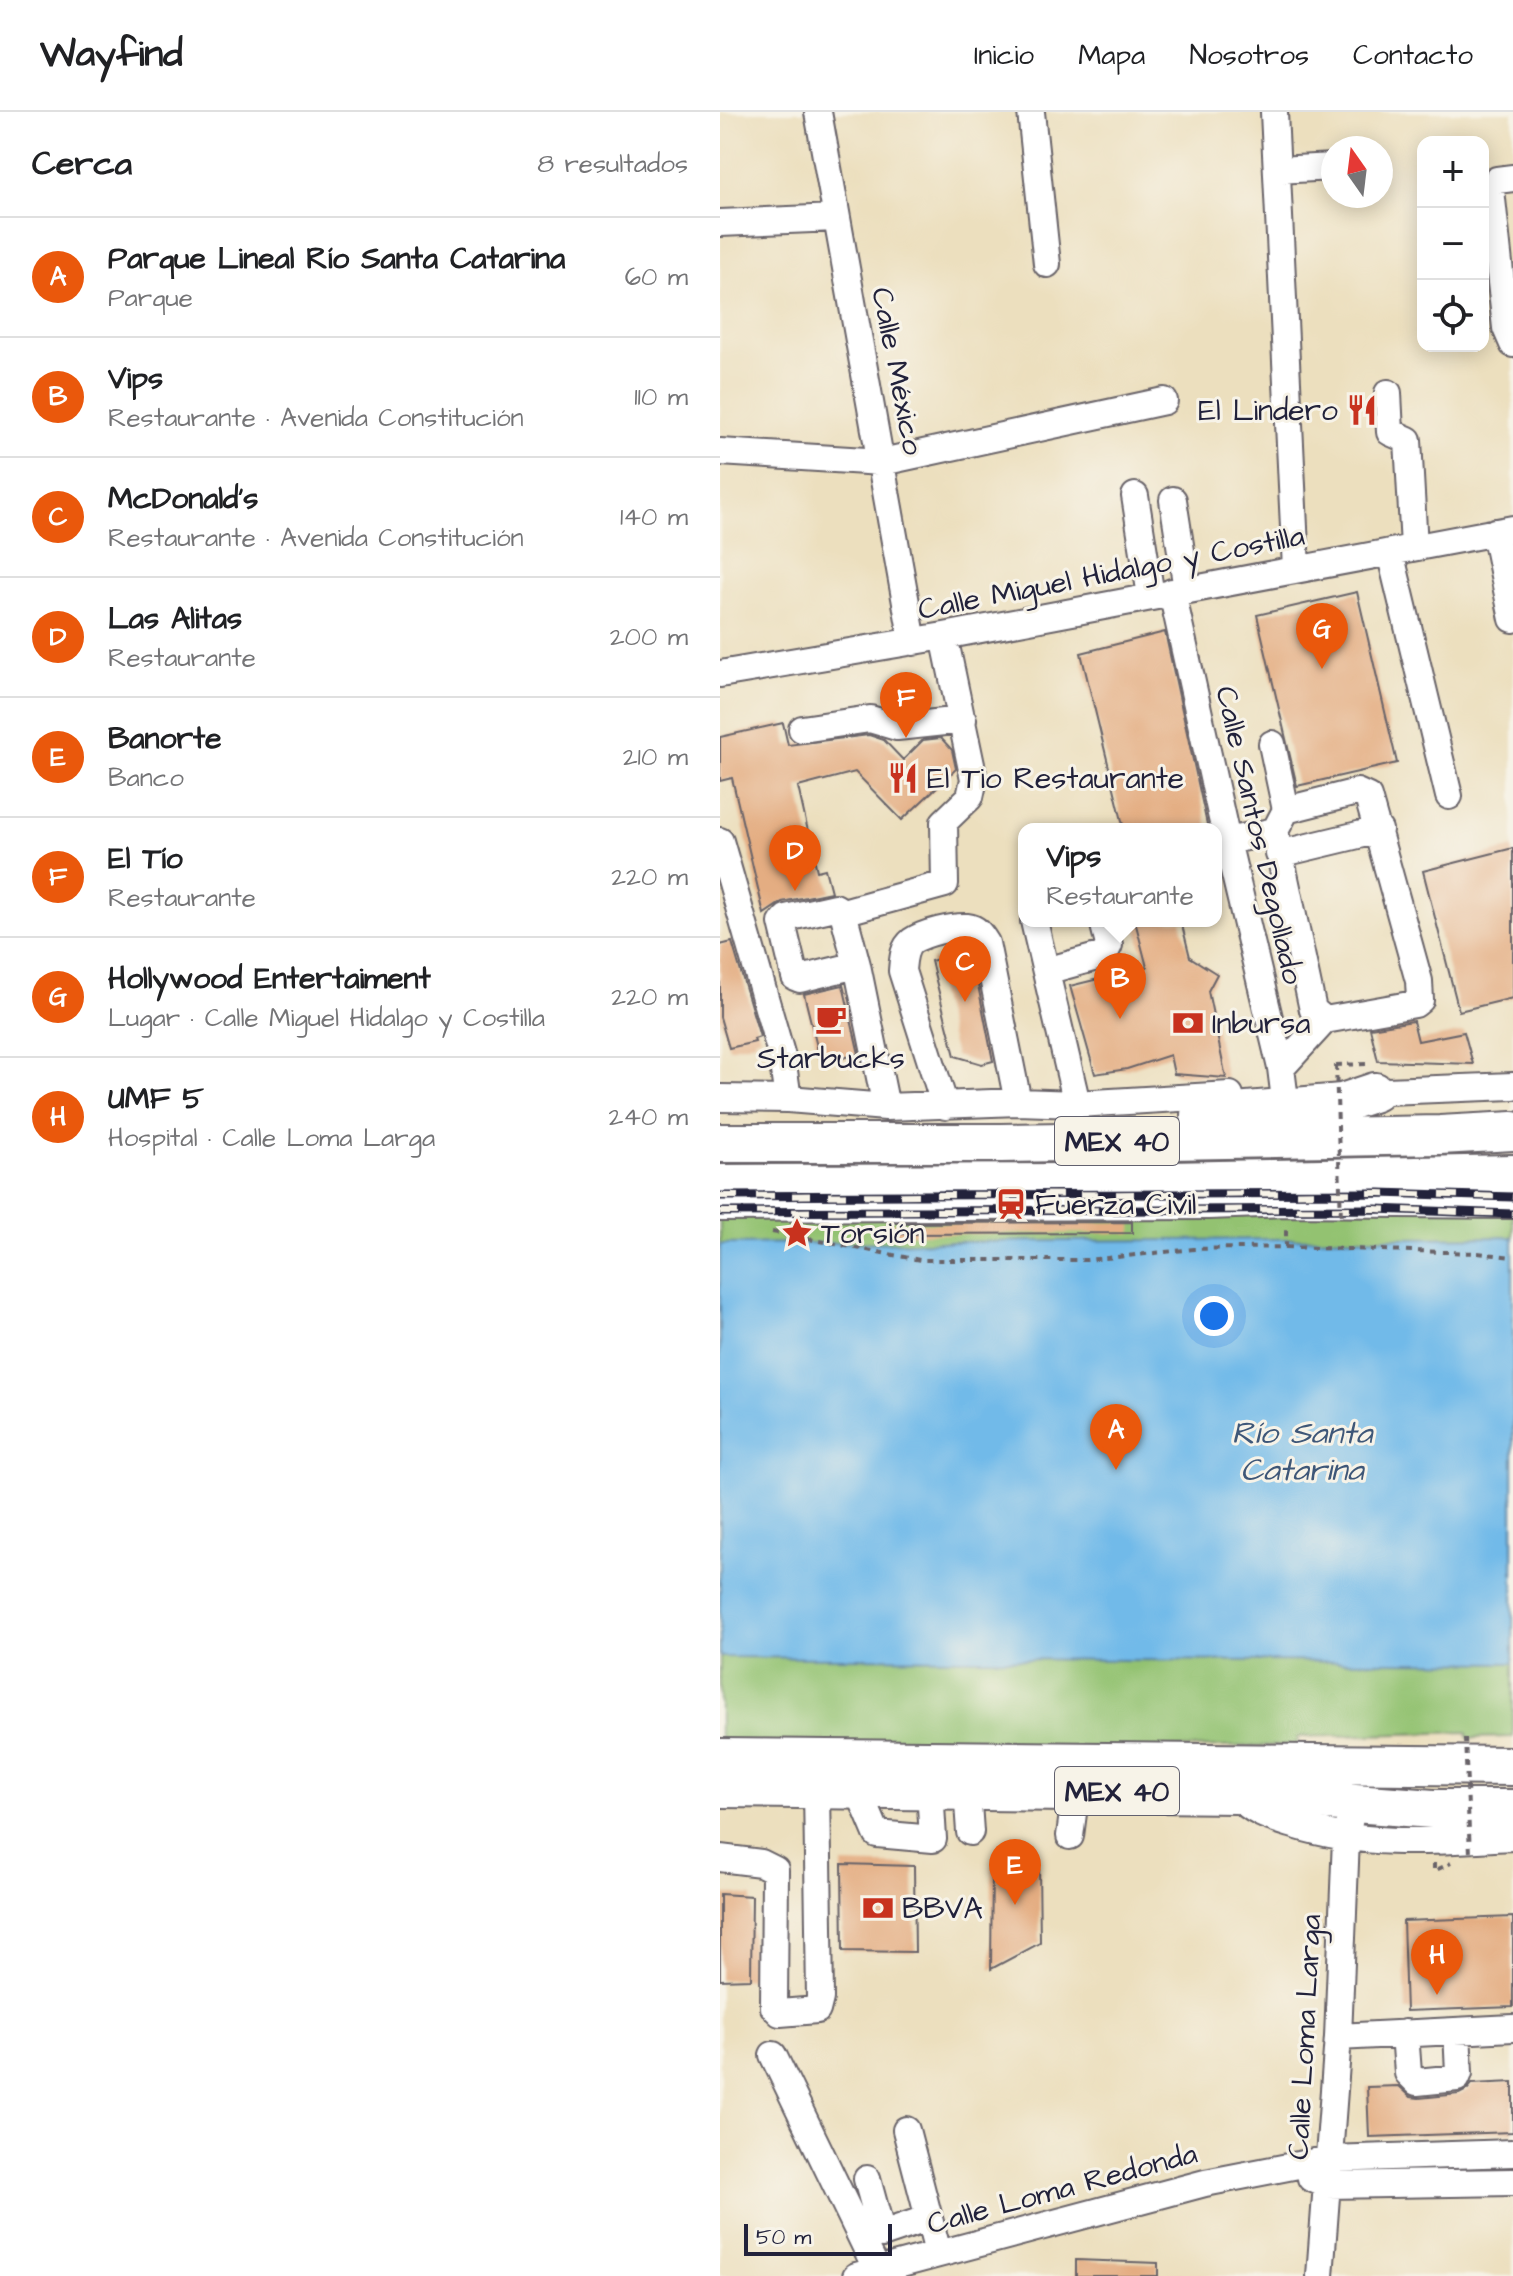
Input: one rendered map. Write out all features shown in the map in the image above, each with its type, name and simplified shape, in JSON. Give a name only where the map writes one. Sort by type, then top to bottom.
[{"type":"highway","points":[[1001,1143],[1021,1131],[1048,1125],[1329,1105],[1375,1092]]},
{"type":"highway","name":"MEX 40","points":[[720,1143],[1001,1143],[1513,1131]]},
{"type":"highway","name":"MEX 40","points":[[720,1202],[1286,1197],[1513,1199]]},
{"type":"highway","name":"MEX 40","points":[[720,1758],[1513,1766]]},
{"type":"highway","name":"MEX 40","points":[[720,1788],[1236,1794],[1350,1820],[1433,1809],[1513,1809]]},
{"type":"main road","points":[[720,1182],[1087,1181],[1513,1172]]},
{"type":"street","name":"Calle México","points":[[818,112],[913,642]]},
{"type":"street","points":[[1031,112],[1047,264]]},
{"type":"street","points":[[1274,112],[1296,569]]},
{"type":"street","points":[[1277,170],[1321,168]]},
{"type":"street","points":[[1513,178],[1497,180],[1491,190],[1506,328],[1513,344]]},
{"type":"street","points":[[720,223],[836,218]]},
{"type":"street","points":[[1388,393],[1390,432],[1408,440],[1402,550],[1449,796]]},
{"type":"street","points":[[720,452],[882,462],[1164,401]]},
{"type":"street","points":[[1135,496],[1170,592]]},
{"type":"street","points":[[1170,592],[1173,500]]},
{"type":"street","points":[[1504,531],[1513,619]]},
{"type":"street","name":"Calle Miguel Hidalgo y Costilla","points":[[720,674],[913,642],[1504,531]]},
{"type":"street","name":"Calle Santos Degollado","points":[[1170,592],[1283,1080]]},
{"type":"street","points":[[944,636],[974,787],[970,797],[944,822],[945,884],[952,929]]},
{"type":"street","points":[[802,729],[870,719],[897,727],[963,720]]},
{"type":"street","points":[[1272,744],[1280,832],[1313,1010],[1325,1020]]},
{"type":"street","points":[[1280,832],[1357,792],[1364,793],[1371,801],[1419,981],[1420,1000],[1409,1006],[1325,1020],[1283,1080]]},
{"type":"street","points":[[1227,841],[1280,832],[1379,830]]},
{"type":"street","points":[[720,841],[730,919],[782,1057],[788,1099]]},
{"type":"street","points":[[843,912],[945,884]]},
{"type":"street","points":[[857,965],[800,979],[793,975],[782,927],[786,918],[835,907],[843,912],[857,965],[886,1107]]},
{"type":"street","points":[[945,1106],[902,971],[904,954],[911,942],[969,927],[979,932],[986,943],[1018,1102]]},
{"type":"street","points":[[1035,927],[1077,1104]]},
{"type":"street","points":[[1046,971],[1104,955],[1109,945],[1104,927]]},
{"type":"street","points":[[720,1098],[788,1099],[886,1107],[1018,1102],[1077,1104],[1283,1080],[1375,1092],[1513,1086]]},
{"type":"street","points":[[720,1858],[761,1863],[775,1870],[774,2007],[780,2013],[817,2010],[820,1998],[817,1788]]},
{"type":"street","points":[[858,1789],[877,1834],[933,1839],[930,1789]]},
{"type":"street","points":[[967,1789],[970,1832]]},
{"type":"street","points":[[1070,1836],[1076,1790]]},
{"type":"street","points":[[1350,1820],[1391,1843],[1513,1837]]},
{"type":"street","name":"Calle Loma Larga","points":[[1320,2276],[1350,1820]]},
{"type":"street","points":[[1338,2037],[1513,2028]]},
{"type":"street","points":[[1405,2033],[1408,2073],[1417,2082],[1457,2078],[1457,2031]]},
{"type":"street","points":[[773,2055],[866,2273]]},
{"type":"street","points":[[906,2130],[938,2253]]},
{"type":"street","name":"Calle Loma Redonda","points":[[1328,2172],[1513,2153]]},
{"type":"street","name":"Calle Loma Redonda","points":[[866,2273],[1205,2183],[1285,2168],[1513,2182]]},
{"type":"street","points":[[867,2179],[882,2234],[929,2218]]},
{"type":"path","points":[[1336,1065],[1341,1220]]},
{"type":"path","points":[[1286,1221],[1286,1247]]},
{"type":"path","points":[[767,1232],[920,1260],[1087,1260],[1194,1249],[1286,1247],[1477,1253],[1513,1257]]},
{"type":"path","points":[[1465,1738],[1470,1854]]},
{"type":"green space","name":"Río Santa Catarina","points":[[1513,1201],[1513,1737],[1468,1738],[1467,1732],[1298,1737],[1297,1745],[1189,1748],[720,1749],[720,1207]]},
{"type":"water","name":"Río Santa Catarina","points":[[1513,1237],[1513,1663],[720,1657],[720,1244]]},
{"type":"building","points":[[1357,592],[1397,763],[1297,786],[1257,615]]},
{"type":"building","points":[[1165,632],[1207,823],[1123,823],[1081,653]]},
{"type":"building","points":[[783,723],[788,745],[869,735],[884,740],[903,760],[923,740],[941,738],[952,750],[956,769],[902,820],[855,772],[798,787],[817,871],[825,869],[831,892],[782,902],[764,914],[732,778],[720,781],[720,737]]},
{"type":"building","points":[[1513,848],[1513,998],[1459,1011],[1423,871]]},
{"type":"building","points":[[1137,927],[1182,927],[1190,957],[1217,974],[1208,991],[1226,1078],[1174,1074],[1170,1055],[1127,1069],[1095,1074],[1070,986],[1147,967]]},
{"type":"building","points":[[732,942],[760,1037],[754,1039],[755,1042],[729,1048],[720,1017],[720,945]]},
{"type":"building","points":[[971,950],[993,1061],[982,1064],[955,1056],[931,961]]},
{"type":"building","name":"Starbucks","points":[[843,985],[859,1054],[821,1063],[804,994]]},
{"type":"building","points":[[1413,1021],[1418,1041],[1464,1032],[1473,1064],[1378,1061],[1370,1028]]},
{"type":"building","points":[[1132,1222],[1132,1233],[890,1234],[890,1223]]},
{"type":"building","name":"BBVA","points":[[842,1864],[914,1866],[915,1952],[843,1951]]},
{"type":"building","points":[[992,1866],[1039,1866],[1040,1943],[991,1969]]},
{"type":"building","points":[[720,1894],[752,1896],[751,1979],[720,1980]]},
{"type":"building","points":[[1513,1917],[1513,2007],[1406,2011],[1403,1921]]},
{"type":"building","points":[[1513,2082],[1513,2132],[1369,2137],[1367,2087],[1399,2086],[1411,2097],[1419,2098],[1459,2094],[1472,2084]]},
{"type":"building","points":[[1076,2260],[1158,2263],[1158,2276],[1076,2276]]},
{"type":"railway","points":[[720,1196],[1379,1193],[1513,1197]]},
{"type":"railway","points":[[720,1212],[1375,1209],[1513,1214]]},
{"type":"place","name":"El Lindero","points":[[1362,410]]},
{"type":"place","name":"Hollywood Entertaiment","points":[[1322,669]]},
{"type":"place","name":"El Tío","points":[[906,738]]},
{"type":"place","name":"El Tio Restaurante","points":[[903,778]]},
{"type":"place","name":"Las Alitas","points":[[795,891]]},
{"type":"place","name":"McDonald's","points":[[965,1002]]},
{"type":"place","name":"Starbucks","points":[[831,1019]]},
{"type":"place","name":"Vips","points":[[1120,1019]]},
{"type":"place","name":"Inbursa","points":[[1188,1023]]},
{"type":"place","name":"Fuerza Civil","points":[[1011,1204]]},
{"type":"place","name":"Torsión","points":[[797,1233]]},
{"type":"place","name":"Parque Lineal Río Santa Catarina","points":[[1116,1470]]},
{"type":"place","name":"Banorte","points":[[1015,1905]]},
{"type":"place","name":"BBVA","points":[[878,1908]]},
{"type":"place","name":"UMF 5","points":[[1437,1995]]}]
